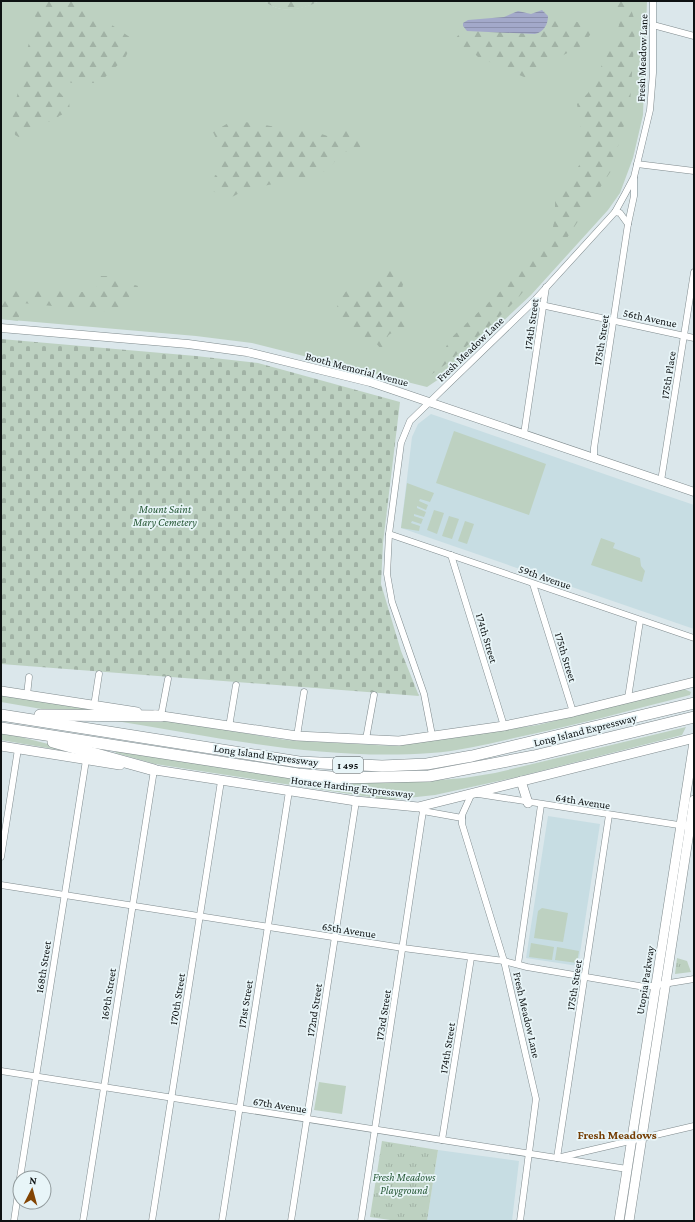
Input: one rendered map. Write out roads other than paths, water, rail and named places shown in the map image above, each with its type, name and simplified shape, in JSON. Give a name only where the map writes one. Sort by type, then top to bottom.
[{"type":"highway","name":"Long Island Expressway","points":[[2,715],[299,762],[382,766],[427,764],[472,756],[692,704]]},
{"type":"highway","points":[[2,715],[162,716]]},
{"type":"highway","name":"Long Island Expressway","points":[[2,728],[298,774],[342,778],[383,778],[429,776],[479,768],[690,717]]},
{"type":"highway","points":[[2,728],[154,770]]},
{"type":"main road","points":[[1,691],[229,727],[297,736],[399,741],[504,726],[573,712],[694,682]]},
{"type":"main road","name":"Horace Harding Expressway","points":[[1,746],[356,802],[421,809],[521,781],[694,738]]},
{"type":"main road","name":"Utopia Parkway","points":[[629,1221],[642,1138],[681,826],[694,742]]},
{"type":"main road","points":[[521,781],[528,803]]},
{"type":"main road","name":"Utopia Parkway","points":[[619,1221],[661,984],[693,827],[694,800]]},
{"type":"street","name":"Fresh Meadow Lane","points":[[432,736],[424,694],[392,602],[387,574],[389,534],[401,443],[410,421],[532,303],[615,212],[634,177],[650,110],[653,73],[653,1]]},
{"type":"street","points":[[653,25],[694,36]]},
{"type":"street","points":[[637,164],[694,171]]},
{"type":"street","name":"175th Street","points":[[594,458],[594,448],[628,224],[634,196],[634,177]]},
{"type":"street","points":[[615,212],[620,213],[628,224]]},
{"type":"street","name":"175th Place","points":[[661,481],[694,272]]},
{"type":"street","name":"174th Street","points":[[524,434],[546,287]]},
{"type":"street","name":"56th Avenue","points":[[532,303],[694,338]]},
{"type":"street","name":"Booth Memorial Avenue","points":[[1,328],[188,344],[247,352],[382,384],[694,492]]},
{"type":"street","name":"59th Avenue","points":[[389,534],[640,621],[694,638]]},
{"type":"street","name":"174th Street","points":[[451,555],[504,726]]},
{"type":"street","name":"175th Street","points":[[533,584],[573,712]]},
{"type":"street","points":[[628,698],[640,621]]},
{"type":"street","points":[[94,706],[99,674]]},
{"type":"street","points":[[27,695],[29,676]]},
{"type":"street","points":[[162,716],[168,679]]},
{"type":"street","points":[[229,727],[236,685]]},
{"type":"street","points":[[297,736],[304,692]]},
{"type":"street","points":[[366,740],[374,695]]},
{"type":"street","points":[[1,857],[18,749]]},
{"type":"street","name":"168th Street","points":[[21,1170],[86,760]]},
{"type":"street","name":"169th Street","points":[[83,1221],[154,770]]},
{"type":"street","name":"170th Street","points":[[152,1221],[222,780]]},
{"type":"street","name":"171st Street","points":[[222,1221],[289,791]]},
{"type":"street","points":[[421,809],[462,818],[472,794]]},
{"type":"street","name":"64th Avenue","points":[[472,794],[693,827]]},
{"type":"street","name":"172nd Street","points":[[291,1221],[356,802]]},
{"type":"street","points":[[518,964],[540,805]]},
{"type":"street","name":"173rd Street","points":[[361,1221],[403,948],[421,809]]},
{"type":"street","name":"175th Street","points":[[557,1158],[609,815]]},
{"type":"street","name":"Fresh Meadow Lane","points":[[462,818],[462,824],[504,961],[536,1100],[520,1221]]},
{"type":"street","name":"65th Avenue","points":[[1,885],[336,938],[471,958],[504,961],[527,967],[645,986],[694,979]]},
{"type":"street","name":"174th Street","points":[[442,1140],[471,958]]},
{"type":"street","name":"67th Avenue","points":[[1,1071],[627,1169]]},
{"type":"street","name":"67th Avenue","points":[[557,1158],[694,1126]]},
{"type":"street","name":"168th Street","points":[[14,1221],[16,1210]]},
{"type":"water","points":[[542,10],[548,16],[547,22],[543,30],[535,34],[467,31],[463,26],[463,23],[468,20],[504,17],[518,11],[531,14]]},
{"type":"district","name":"Fresh Meadows","points":[[617,1135]]},
{"type":"park label","name":"Mount Saint Mary Cemetery","points":[[165,515]]},
{"type":"park label","name":"Fresh Meadows Playground","points":[[404,1183]]}]
